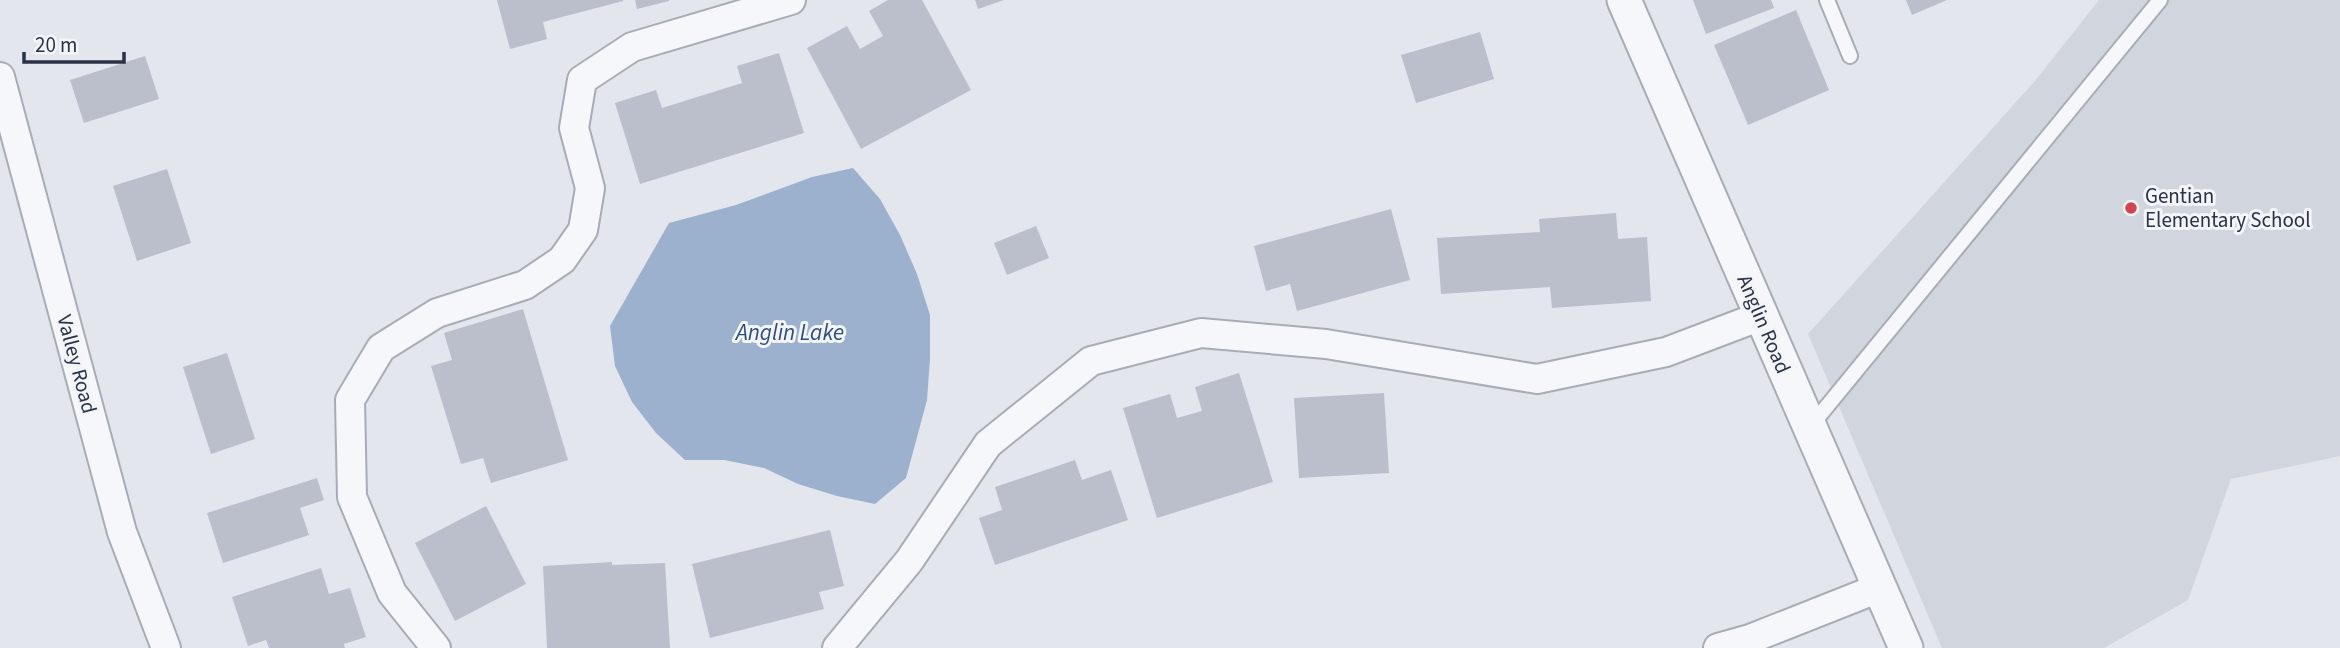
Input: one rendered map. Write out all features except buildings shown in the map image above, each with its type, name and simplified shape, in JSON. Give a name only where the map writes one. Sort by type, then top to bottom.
[{"type":"street","points":[[436,648],[392,593],[352,497],[350,400],[381,348],[437,313],[525,285],[562,260],[583,230],[590,188],[574,128],[582,80],[632,47],[791,0]]},
{"type":"street","name":"Anglin Road","points":[[1624,0],[1906,648]]},
{"type":"street","name":"Valley Road","points":[[0,77],[122,532],[166,648]]},
{"type":"street","points":[[837,648],[909,561],[988,444],[1091,361],[1201,333],[1326,344],[1537,379],[1666,352],[1761,316]]},
{"type":"street","points":[[1718,648],[1750,639],[1879,588]]},
{"type":"lane","points":[[1827,0],[1850,56]]},
{"type":"lane","points":[[1810,428],[2160,0]]},
{"type":"shaded area","name":"Gentian Elementary School","points":[[2099,0],[2340,0],[2340,456],[2231,479],[2188,600],[2104,648],[1942,648],[1808,334],[2035,81]]},
{"type":"water","name":"Anglin Lake","points":[[853,168],[880,199],[900,235],[917,274],[930,315],[927,400],[906,478],[875,504],[798,484],[764,468],[724,460],[685,460],[656,433],[632,402],[615,366],[610,326],[669,223],[736,205],[812,177]]},
{"type":"place","name":"Gentian Elementary School","points":[[2131,208]]}]
